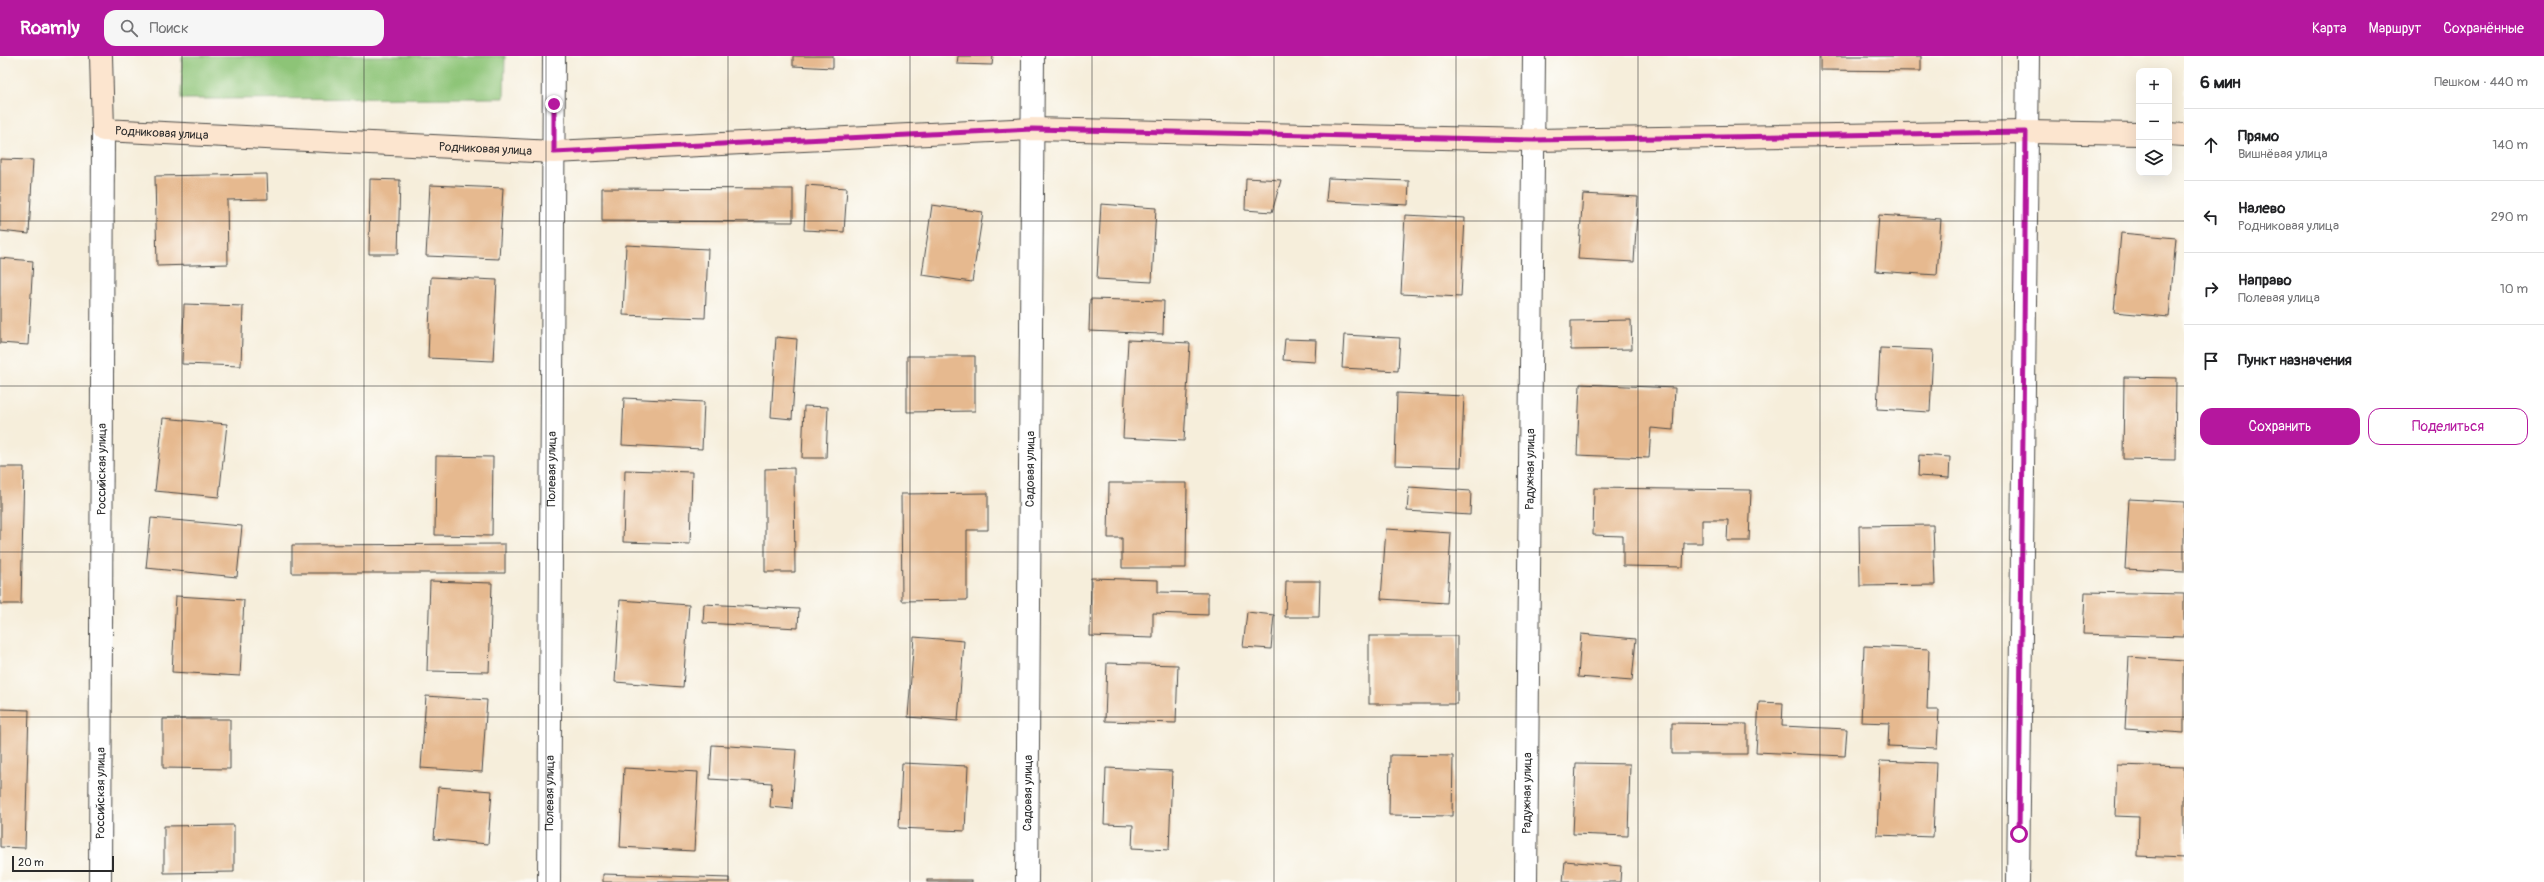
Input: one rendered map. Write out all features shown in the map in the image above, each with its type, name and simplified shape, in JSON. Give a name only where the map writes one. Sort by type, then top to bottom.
[{"type":"street","name":"Российская улица","points":[[100,56],[103,130],[100,882]]},
{"type":"street","name":"Полевая улица","points":[[550,882],[554,56]]},
{"type":"street","name":"Садовая улица","points":[[1027,882],[1033,56]]},
{"type":"street","name":"Радужная улица","points":[[1526,882],[1534,56]]},
{"type":"street","points":[[2018,882],[2028,56]]},
{"type":"street","name":"Родниковая улица","points":[[103,130],[554,152],[1032,129],[1534,140],[2026,132],[2136,134]]},
{"type":"street","points":[[2172,134],[2184,135]]},
{"type":"green space","points":[[182,56],[505,56],[504,98],[181,99]]},
{"type":"building","points":[[793,56],[833,56],[833,68],[793,66]]},
{"type":"building","points":[[958,56],[993,56],[992,65],[957,64]]},
{"type":"building","points":[[1820,56],[1921,56],[1921,71],[1820,70]]},
{"type":"building","points":[[0,159],[33,160],[29,234],[0,231]]},
{"type":"building","points":[[267,174],[268,199],[227,200],[228,264],[157,266],[155,176]]},
{"type":"building","points":[[1246,178],[1281,180],[1272,212],[1245,210]]},
{"type":"building","points":[[1328,178],[1409,181],[1408,205],[1326,201]]},
{"type":"building","points":[[370,179],[400,180],[398,254],[369,254]]},
{"type":"building","points":[[430,185],[503,188],[499,259],[426,256]]},
{"type":"building","points":[[806,185],[847,188],[844,232],[804,230]]},
{"type":"building","points":[[602,188],[793,189],[793,222],[602,221]]},
{"type":"building","points":[[1583,194],[1638,197],[1634,262],[1578,259]]},
{"type":"building","points":[[1101,204],[1156,208],[1152,282],[1097,279]]},
{"type":"building","points":[[932,205],[983,212],[972,282],[922,275]]},
{"type":"building","points":[[1405,215],[1465,218],[1461,297],[1401,294]]},
{"type":"building","points":[[1879,215],[1941,219],[1937,275],[1875,271]]},
{"type":"building","points":[[2121,233],[2176,238],[2169,317],[2114,312]]},
{"type":"building","points":[[626,245],[708,249],[705,318],[623,315]]},
{"type":"building","points":[[0,258],[33,261],[28,345],[0,343]]},
{"type":"building","points":[[431,277],[497,280],[493,361],[428,358]]},
{"type":"building","points":[[1090,299],[1164,301],[1163,334],[1089,331]]},
{"type":"building","points":[[184,304],[243,306],[241,366],[182,364]]},
{"type":"building","points":[[1631,320],[1632,349],[1571,350],[1571,321]]},
{"type":"building","points":[[1344,335],[1400,338],[1398,371],[1342,368]]},
{"type":"building","points":[[776,337],[797,339],[792,419],[771,417]]},
{"type":"building","points":[[1285,339],[1316,340],[1315,362],[1283,360]]},
{"type":"building","points":[[1128,340],[1190,343],[1184,441],[1123,438]]},
{"type":"building","points":[[1880,348],[1933,350],[1930,412],[1877,409]]},
{"type":"building","points":[[907,356],[975,356],[975,411],[907,412]]},
{"type":"building","points":[[2124,377],[2176,378],[2175,460],[2123,459]]},
{"type":"building","points":[[1580,384],[1675,388],[1673,430],[1651,428],[1649,458],[1577,455]]},
{"type":"building","points":[[1397,393],[1464,396],[1461,467],[1395,465]]},
{"type":"building","points":[[624,398],[704,402],[702,449],[622,445]]},
{"type":"building","points":[[804,406],[828,407],[826,458],[802,458]]},
{"type":"building","points":[[163,418],[227,424],[219,497],[155,491]]},
{"type":"building","points":[[1919,455],[1950,457],[1949,478],[1918,476]]},
{"type":"building","points":[[436,456],[493,457],[492,536],[435,535]]},
{"type":"building","points":[[0,467],[24,467],[21,604],[0,604]]},
{"type":"building","points":[[794,468],[795,572],[765,572],[765,469]]},
{"type":"building","points":[[625,470],[692,472],[690,544],[623,542]]},
{"type":"building","points":[[1109,483],[1187,483],[1186,568],[1122,568],[1122,538],[1108,538]]},
{"type":"building","points":[[1409,487],[1471,491],[1470,515],[1407,511]]},
{"type":"building","points":[[1594,488],[1751,490],[1749,541],[1727,541],[1728,520],[1702,520],[1702,543],[1684,543],[1683,567],[1623,566],[1623,536],[1593,535]]},
{"type":"building","points":[[988,493],[988,530],[967,530],[967,600],[902,601],[901,494]]},
{"type":"building","points":[[2129,499],[2184,502],[2184,572],[2125,569]]},
{"type":"building","points":[[151,518],[242,526],[237,577],[146,568]]},
{"type":"building","points":[[1933,525],[1935,585],[1860,586],[1859,526]]},
{"type":"building","points":[[1386,529],[1451,533],[1447,603],[1381,599]]},
{"type":"building","points":[[505,544],[505,573],[292,573],[292,545]]},
{"type":"building","points":[[1091,578],[1158,580],[1158,592],[1208,593],[1208,615],[1153,613],[1153,638],[1090,636]]},
{"type":"building","points":[[430,581],[492,583],[489,672],[427,671]]},
{"type":"building","points":[[1286,581],[1320,581],[1319,617],[1285,617]]},
{"type":"building","points":[[2085,592],[2184,594],[2184,637],[2083,634]]},
{"type":"building","points":[[176,596],[244,600],[240,676],[172,672]]},
{"type":"building","points":[[620,600],[689,605],[683,687],[615,682]]},
{"type":"building","points":[[704,604],[799,609],[798,628],[703,623]]},
{"type":"building","points":[[1247,612],[1274,615],[1271,649],[1243,647]]},
{"type":"building","points":[[1581,634],[1636,639],[1632,681],[1578,677]]},
{"type":"building","points":[[1369,636],[1457,636],[1457,704],[1369,704]]},
{"type":"building","points":[[914,637],[964,641],[958,721],[908,717]]},
{"type":"building","points":[[1864,646],[1929,649],[1927,710],[1939,710],[1937,748],[1888,746],[1889,723],[1861,722]]},
{"type":"building","points":[[2129,657],[2184,661],[2184,733],[2125,729]]},
{"type":"building","points":[[1107,663],[1178,665],[1176,723],[1105,721]]},
{"type":"building","points":[[426,696],[487,700],[482,772],[421,768]]},
{"type":"building","points":[[1759,702],[1783,703],[1782,726],[1847,729],[1845,756],[1756,752]]},
{"type":"building","points":[[0,709],[29,710],[25,848],[0,847]]},
{"type":"building","points":[[163,719],[230,719],[230,769],[163,768]]},
{"type":"building","points":[[1672,723],[1747,724],[1747,754],[1672,754]]},
{"type":"building","points":[[712,745],[796,750],[792,809],[770,807],[772,783],[710,779]]},
{"type":"building","points":[[1390,755],[1453,756],[1452,816],[1389,815]]},
{"type":"building","points":[[1880,761],[1936,763],[1933,837],[1877,835]]},
{"type":"building","points":[[902,763],[968,766],[965,831],[899,828]]},
{"type":"building","points":[[1576,763],[1630,764],[1628,836],[1573,834]]},
{"type":"building","points":[[2117,765],[2184,767],[2184,858],[2138,856],[2139,817],[2115,816]]},
{"type":"building","points":[[624,768],[698,772],[694,851],[620,847]]},
{"type":"building","points":[[1106,768],[1172,771],[1169,850],[1132,848],[1133,825],[1104,824]]},
{"type":"building","points":[[438,787],[492,791],[488,844],[434,839]]},
{"type":"building","points":[[234,825],[234,872],[164,873],[164,826]]},
{"type":"building","points":[[1565,861],[1621,866],[1620,882],[1563,882]]},
{"type":"building","points":[[603,874],[729,878],[729,882],[603,882]]},
{"type":"building","points":[[927,880],[972,880],[972,882],[927,882]]},
{"type":"route","points":[[554,104],[554,152],[1032,129],[1534,140],[2026,132],[2019,834]]}]
